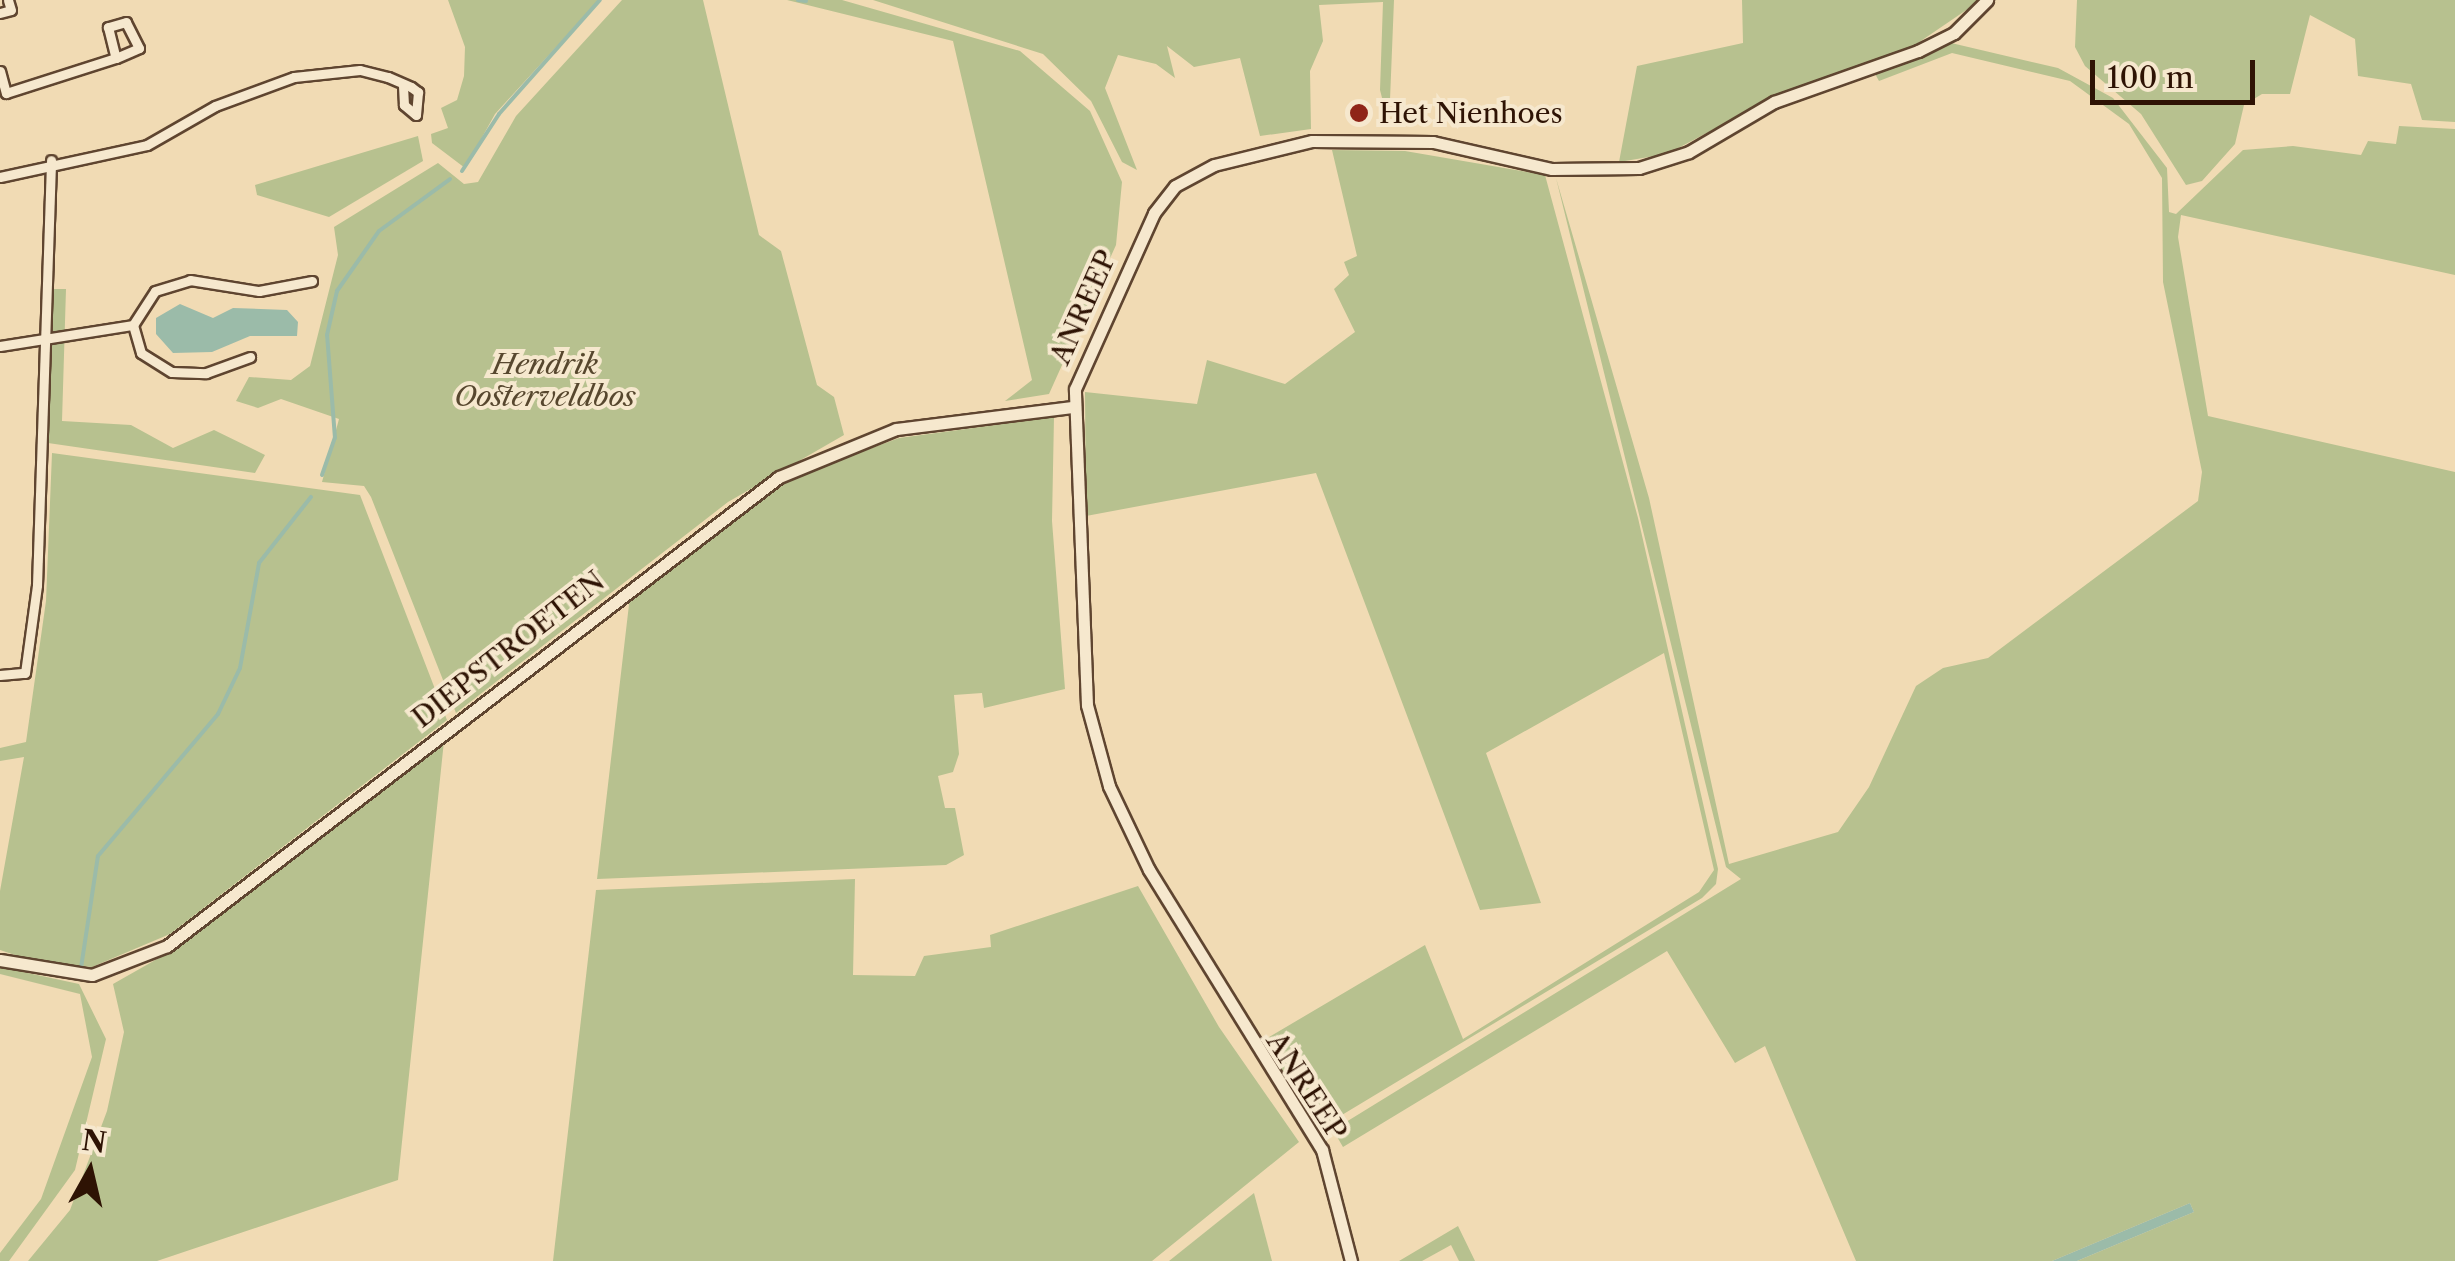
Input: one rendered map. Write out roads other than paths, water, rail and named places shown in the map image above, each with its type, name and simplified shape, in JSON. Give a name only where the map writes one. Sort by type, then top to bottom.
[{"type":"street","points":[[0,13],[11,10],[8,0]]},
{"type":"street","name":"ANREEP","points":[[1351,1261],[1322,1150],[1149,870],[1102,766],[1083,665],[1073,407],[1083,362],[1158,204],[1214,166],[1285,144],[1345,139],[1458,144],[1552,169],[1639,168],[1689,152],[1774,102],[1918,51],[1954,33],[1988,0]]},
{"type":"street","points":[[0,71],[6,93],[116,58]]},
{"type":"street","points":[[0,176],[51,160],[147,145],[215,106],[294,77],[360,70],[402,84]]},
{"type":"street","points":[[0,675],[20,678],[29,651],[51,160]]},
{"type":"street","points":[[0,346],[133,326],[155,291],[190,280],[260,291],[312,282]]},
{"type":"street","points":[[300,287],[304,300]]},
{"type":"street","points":[[133,326],[142,353],[172,372],[206,374],[250,356]]},
{"type":"street","name":"DIEPSTROETEN","points":[[0,960],[92,975],[167,946],[778,477],[896,429],[1073,407]]},
{"type":"waterway","points":[[462,171],[499,114],[600,0]]},
{"type":"waterway","points":[[798,0],[806,1]]},
{"type":"waterway","points":[[322,475],[335,438],[327,335],[337,291],[379,231],[450,179]]},
{"type":"waterway","points":[[81,968],[98,856],[218,714],[240,668],[259,563],[311,497]]},
{"type":"place","name":"Het Nienhoes","points":[[1359,113]]},
{"type":"park label","name":"Hendrik Oosterveldbos","points":[[545,380]]}]
